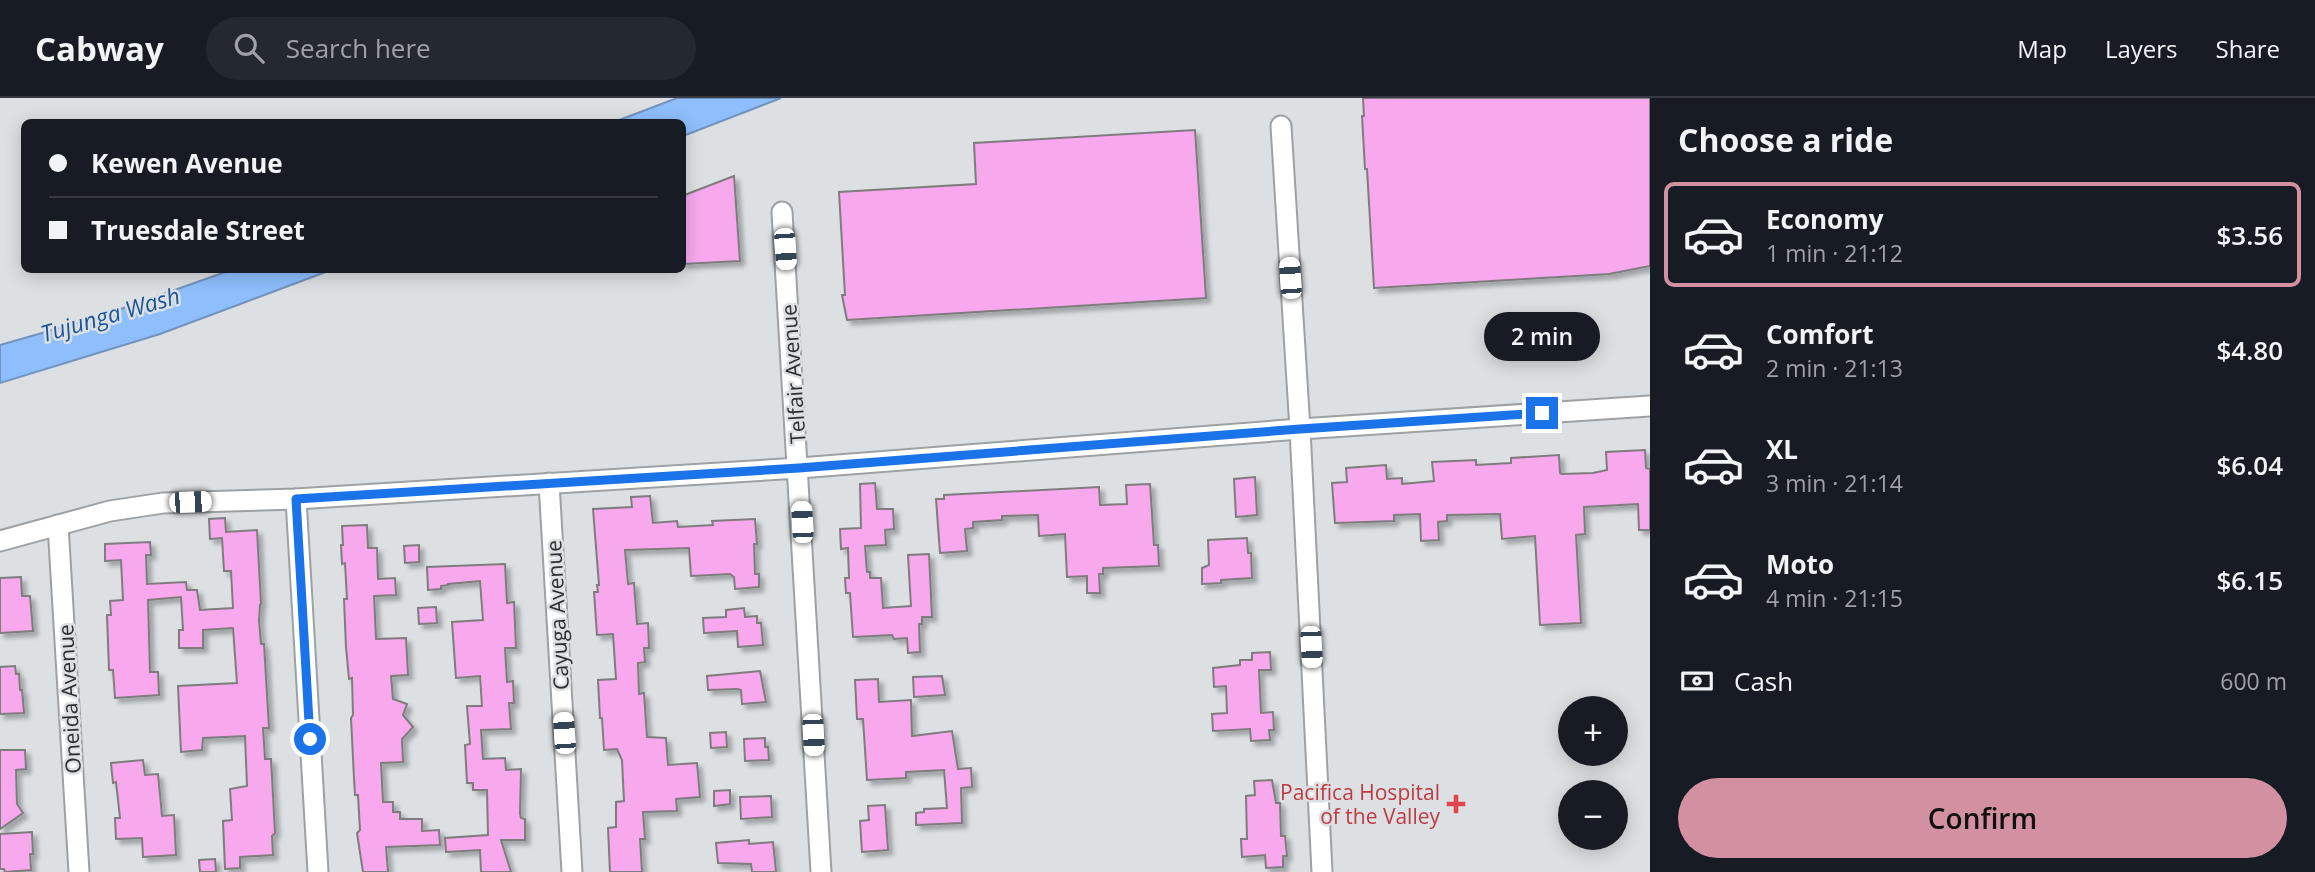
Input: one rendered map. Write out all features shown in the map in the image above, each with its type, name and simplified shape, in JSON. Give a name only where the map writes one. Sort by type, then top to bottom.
[{"type":"street","points":[[1281,125],[1300,429],[1322,872]]},
{"type":"street","name":"Telfair Avenue","points":[[782,212],[821,872]]},
{"type":"street","points":[[0,541],[110,510],[163,503],[296,499],[799,468],[1300,429],[1650,406]]},
{"type":"street","name":"Cayuga Avenue","points":[[549,483],[572,872]]},
{"type":"street","points":[[296,499],[318,872]]},
{"type":"street","name":"Oneida Avenue","points":[[58,525],[79,872]]},
{"type":"water","points":[[677,98],[781,98],[686,135],[686,119],[622,119]]},
{"type":"water","name":"Tujunga Wash","points":[[223,273],[323,273],[160,334],[0,383],[0,345],[101,316]]},
{"type":"building","points":[[1363,98],[1650,98],[1650,266],[1609,274],[1374,288],[1365,169]]},
{"type":"building","points":[[1195,130],[1206,298],[847,320],[842,295],[845,295],[839,192],[976,184],[974,143]]},
{"type":"building","points":[[734,176],[740,261],[686,264],[686,194]]},
{"type":"building","points":[[1645,450],[1646,468],[1650,469],[1650,530],[1639,530],[1638,504],[1584,507],[1585,534],[1576,535],[1581,623],[1540,625],[1535,536],[1502,539],[1500,514],[1447,515],[1447,521],[1438,522],[1439,540],[1421,541],[1420,514],[1394,515],[1394,521],[1335,523],[1332,483],[1347,482],[1346,468],[1386,465],[1387,479],[1402,478],[1402,484],[1434,481],[1432,462],[1476,460],[1476,465],[1511,463],[1511,458],[1559,455],[1560,473],[1593,473],[1607,470],[1606,452]]},
{"type":"building","points":[[1255,477],[1257,515],[1236,517],[1234,479]]},
{"type":"building","points":[[875,483],[877,509],[893,509],[894,529],[885,530],[886,545],[865,546],[870,578],[881,578],[883,608],[911,606],[908,555],[929,554],[932,617],[922,617],[922,624],[919,624],[920,652],[908,653],[907,638],[894,639],[892,635],[853,637],[850,593],[846,593],[845,578],[849,578],[848,548],[841,549],[840,529],[861,528],[860,484]]},
{"type":"building","points":[[1150,484],[1154,545],[1158,545],[1159,566],[1103,568],[1103,574],[1099,574],[1100,593],[1087,593],[1087,576],[1067,577],[1065,534],[1039,536],[1038,515],[1002,516],[1002,520],[973,522],[973,528],[965,529],[967,551],[940,553],[936,499],[944,499],[944,495],[1099,487],[1100,505],[1127,504],[1126,485]]},
{"type":"building","points":[[650,496],[653,523],[677,521],[678,527],[713,525],[712,521],[755,519],[755,574],[759,574],[759,587],[735,589],[734,577],[730,574],[691,576],[689,548],[625,550],[628,584],[634,583],[637,624],[648,623],[649,648],[644,648],[645,662],[638,663],[639,694],[644,693],[647,737],[666,738],[668,765],[697,763],[700,797],[676,799],[677,811],[643,812],[645,839],[640,839],[642,872],[610,872],[608,828],[616,827],[616,802],[624,801],[622,760],[617,749],[604,750],[600,718],[598,680],[616,679],[613,634],[597,635],[594,592],[598,592],[599,585],[593,509],[632,507],[631,497]]},
{"type":"building","points":[[225,518],[226,532],[257,530],[261,604],[259,621],[261,644],[264,644],[269,728],[263,728],[265,759],[271,759],[275,833],[272,836],[273,855],[240,857],[240,868],[225,869],[223,821],[232,820],[230,789],[247,786],[245,736],[203,738],[202,750],[181,752],[178,686],[237,683],[233,628],[203,630],[203,648],[179,648],[179,630],[183,630],[181,597],[148,600],[150,672],[158,672],[159,695],[115,698],[113,670],[109,670],[107,615],[111,615],[110,601],[123,600],[121,560],[105,561],[105,544],[150,542],[151,555],[146,555],[147,584],[186,582],[187,590],[197,590],[200,610],[233,608],[231,571],[224,571],[222,538],[210,539],[209,519]]},
{"type":"building","points":[[367,525],[368,548],[377,548],[378,579],[395,578],[396,595],[374,596],[376,639],[406,638],[408,675],[391,676],[393,699],[407,704],[403,715],[413,727],[402,739],[403,762],[381,763],[383,802],[393,802],[393,812],[400,812],[400,819],[422,819],[422,831],[439,830],[440,845],[386,847],[388,872],[363,872],[357,833],[360,830],[354,778],[352,678],[349,679],[346,647],[344,599],[347,599],[341,545],[342,526]]},
{"type":"building","points":[[1247,538],[1248,553],[1251,553],[1252,578],[1202,584],[1202,568],[1209,565],[1208,540]]},
{"type":"building","points":[[419,545],[419,562],[405,563],[404,546]]},
{"type":"building","points":[[505,564],[507,603],[514,602],[516,648],[505,648],[507,682],[513,681],[514,703],[509,703],[511,729],[481,730],[483,759],[505,758],[506,770],[521,769],[520,814],[521,818],[525,819],[525,840],[501,840],[511,872],[481,872],[480,850],[446,852],[445,838],[488,835],[487,790],[473,790],[473,783],[467,783],[465,745],[470,744],[467,706],[482,706],[480,676],[456,678],[452,622],[483,620],[480,581],[448,584],[441,586],[441,589],[428,590],[427,567]]},
{"type":"building","points":[[21,577],[22,596],[30,596],[33,631],[0,633],[0,578]]},
{"type":"building","points":[[436,607],[437,623],[419,624],[418,608]]},
{"type":"building","points":[[744,608],[745,617],[757,616],[757,623],[761,623],[763,645],[738,647],[737,631],[704,633],[703,618],[726,617],[726,610]]},
{"type":"building","points":[[1270,652],[1271,670],[1259,670],[1261,713],[1273,712],[1274,730],[1269,730],[1270,740],[1251,741],[1250,729],[1213,731],[1212,714],[1227,713],[1226,686],[1214,687],[1213,668],[1240,665],[1240,660],[1252,660],[1252,653]]},
{"type":"building","points":[[15,666],[16,674],[19,674],[24,713],[0,714],[0,667]]},
{"type":"building","points":[[760,671],[766,702],[742,704],[741,690],[737,689],[708,690],[707,676]]},
{"type":"building","points":[[942,676],[945,695],[914,697],[913,677]]},
{"type":"building","points":[[878,679],[879,702],[911,700],[912,736],[952,731],[958,769],[971,768],[972,787],[961,788],[962,823],[916,825],[916,813],[924,812],[924,809],[947,808],[944,770],[906,772],[906,778],[867,780],[863,719],[857,719],[855,680]]},
{"type":"building","points":[[726,732],[727,747],[711,748],[710,733]]},
{"type":"building","points":[[765,738],[769,760],[745,761],[744,739]]},
{"type":"building","points":[[0,750],[25,750],[26,769],[16,770],[17,804],[23,813],[0,829]]},
{"type":"building","points":[[143,760],[145,775],[158,774],[162,816],[174,815],[176,855],[143,857],[142,838],[116,839],[115,818],[120,818],[111,763]]},
{"type":"building","points":[[1272,780],[1276,803],[1280,803],[1281,836],[1285,836],[1287,856],[1283,856],[1283,867],[1266,868],[1265,855],[1242,857],[1241,839],[1247,839],[1246,796],[1255,795],[1254,781]]},
{"type":"building","points":[[730,790],[730,804],[714,806],[714,791]]},
{"type":"building","points":[[771,796],[772,817],[741,819],[740,797]]},
{"type":"building","points":[[885,805],[888,850],[862,852],[860,821],[869,820],[868,806]]},
{"type":"building","points":[[32,832],[31,870],[5,872],[0,869],[0,834]]},
{"type":"building","points":[[749,840],[749,844],[773,842],[776,872],[752,872],[751,864],[718,863],[716,843]]},
{"type":"building","points":[[215,859],[216,872],[200,872],[199,860]]},
{"type":"place","name":"Pacifica Hospital of the Valley","points":[[1456,804]]},
{"type":"route","points":[[310,739],[296,499],[799,468],[1542,413]]}]
